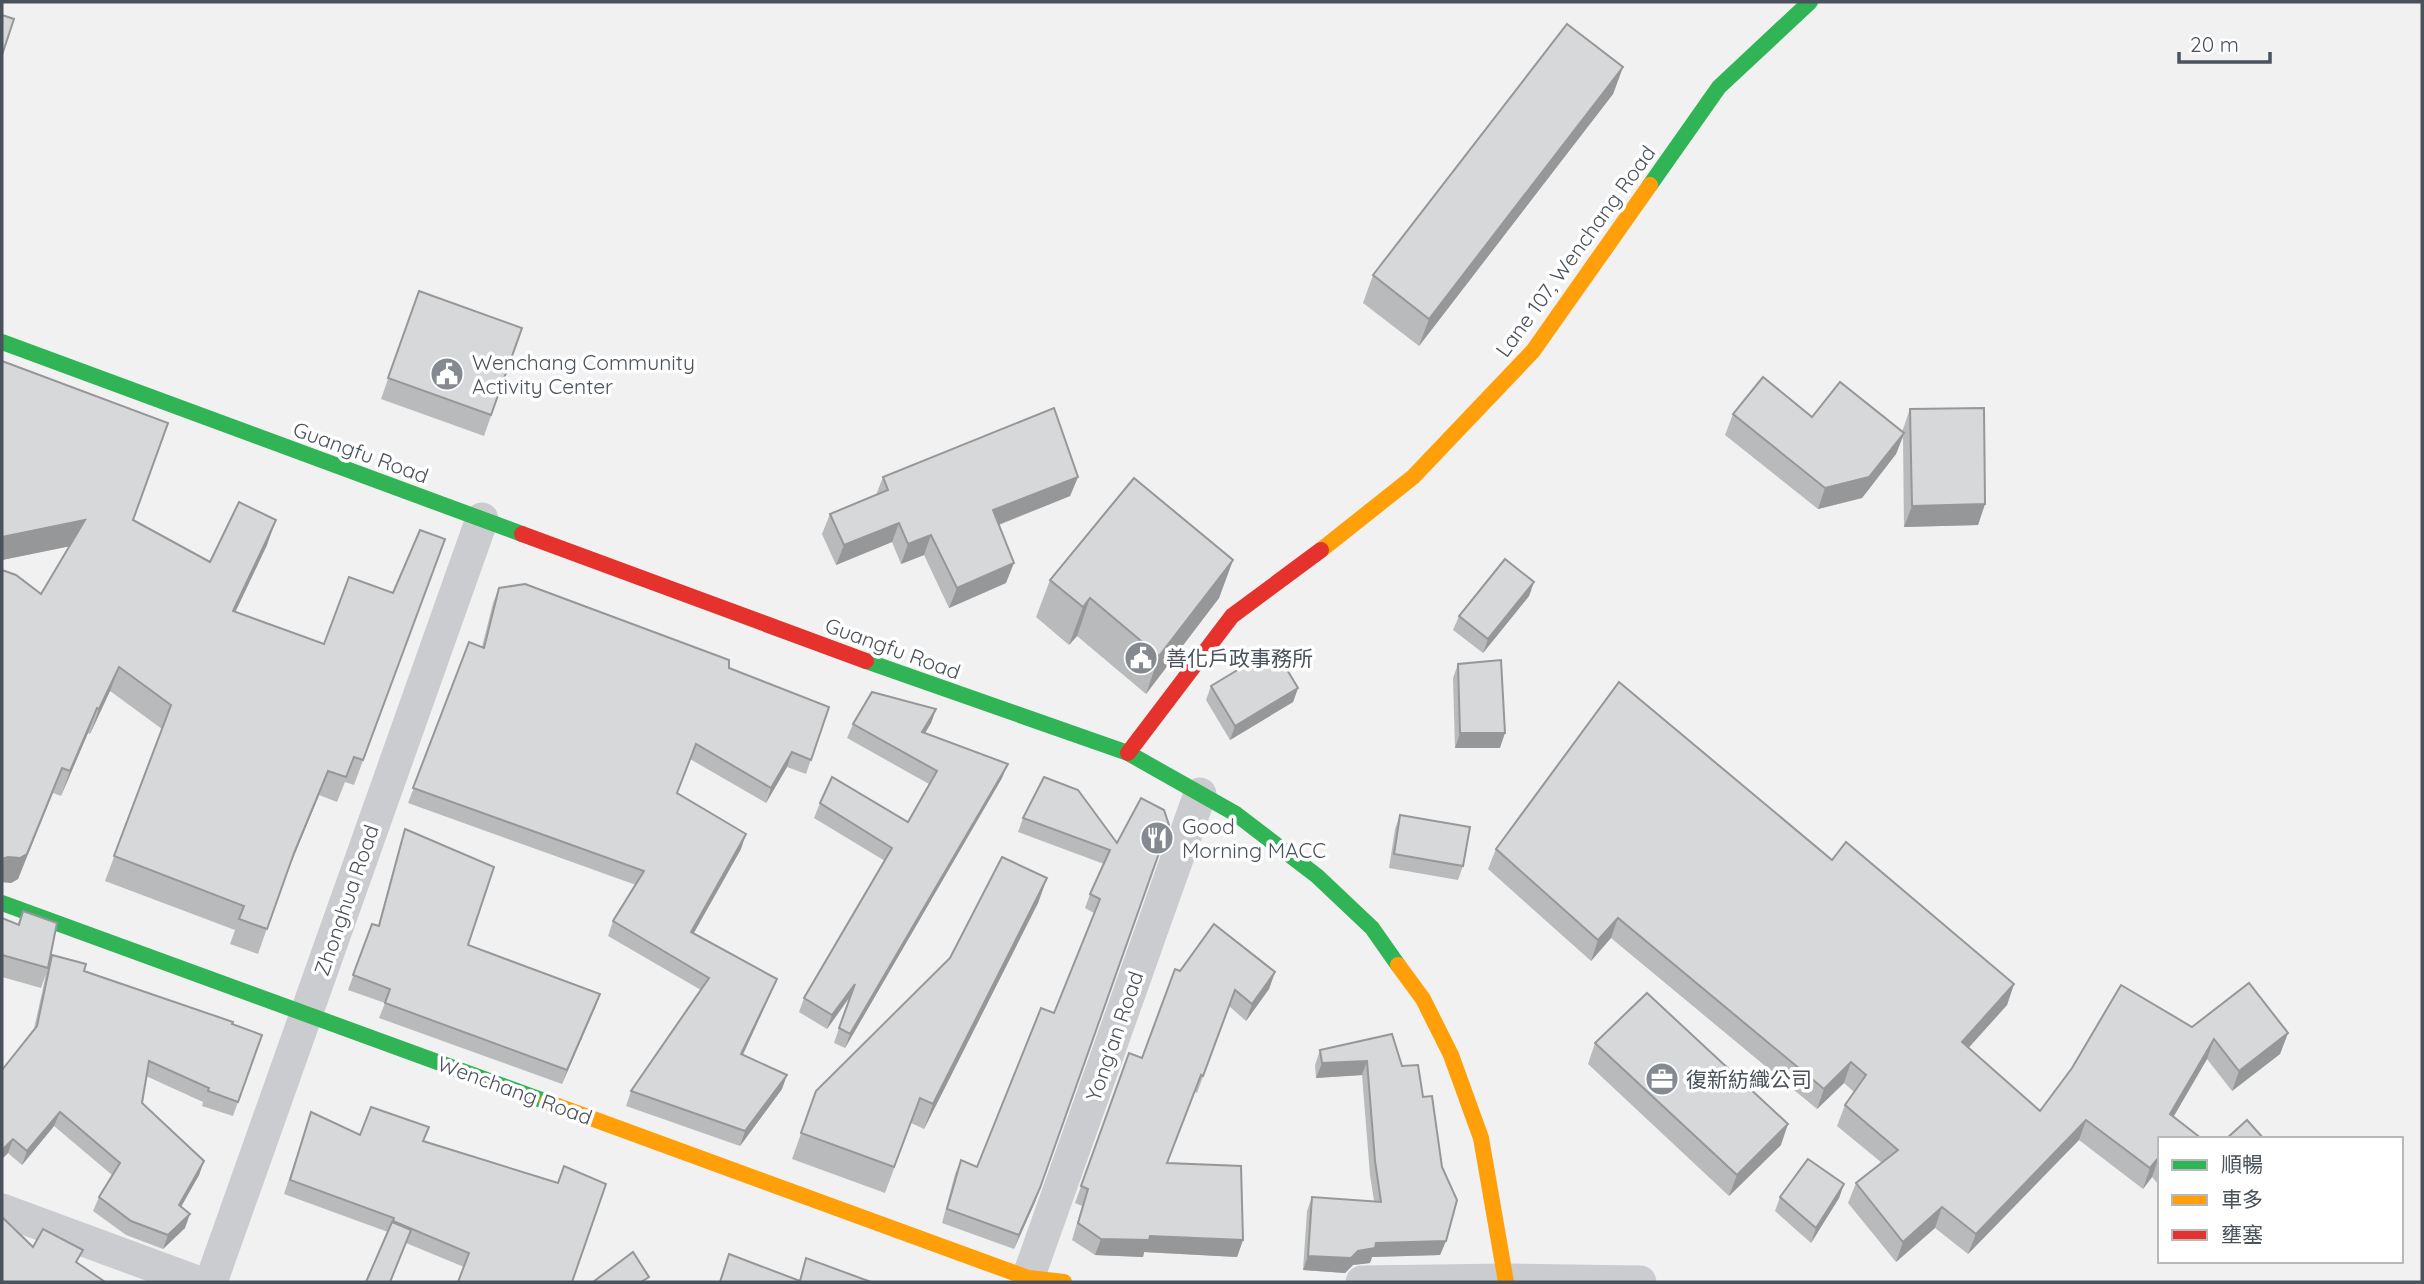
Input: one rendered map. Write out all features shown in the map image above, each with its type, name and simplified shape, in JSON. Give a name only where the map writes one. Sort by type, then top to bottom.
[{"type":"street","name":"Lane 107, Wenchang Road","points":[[1129,753],[1232,616],[1340,536],[1413,477],[1533,351],[1719,86],[1810,2]]},
{"type":"street","name":"Guangfu Road","points":[[2,342],[855,657],[1129,753],[1236,814],[1317,876],[1372,928],[1423,999],[1451,1055],[1481,1138],[1506,1281]]},
{"type":"street","name":"Zhonghua Road","points":[[211,1282],[482,519]]},
{"type":"street","name":"Yong'an Road","points":[[1027,1280],[1200,794]]},
{"type":"street","name":"Wenchang Road","points":[[2,903],[1027,1280],[1064,1282]]},
{"type":"street","points":[[2,1210],[197,1282]]},
{"type":"street","points":[[1362,1282],[1640,1282]]},
{"type":"building","points":[[2,15],[14,19],[2,55]]},
{"type":"building","points":[[1567,24],[1623,67],[1429,319],[1373,275]]},
{"type":"building","name":"Wenchang Community Activity Center","points":[[419,291],[522,328],[491,415],[388,378]]},
{"type":"building","points":[[2,361],[168,423],[133,520],[210,562],[239,502],[276,520],[233,611],[324,644],[349,577],[393,593],[420,530],[445,539],[363,760],[354,757],[346,777],[328,771],[294,853],[267,929],[239,919],[244,906],[114,856],[171,705],[119,667],[99,709],[97,708],[70,771],[62,768],[27,854],[20,858],[2,859],[2,570],[16,575],[41,594],[85,520],[2,537]]},
{"type":"building","points":[[1763,377],[1812,417],[1840,382],[1904,433],[1869,477],[1825,488],[1733,414]]},
{"type":"building","points":[[1054,408],[1078,477],[993,510],[1014,563],[957,588],[931,535],[908,544],[899,523],[844,545],[830,514],[888,490],[883,477]]},
{"type":"building","points":[[1984,408],[1985,504],[1912,506],[1910,409]]},
{"type":"building","points":[[1134,478],[1233,560],[1159,656],[1090,598],[1083,607],[1050,580]]},
{"type":"building","points":[[1505,559],[1534,582],[1488,639],[1459,616]]},
{"type":"building","points":[[525,584],[729,660],[729,668],[829,707],[811,760],[792,752],[771,788],[696,744],[677,793],[746,834],[691,932],[777,979],[741,1054],[787,1075],[745,1131],[631,1091],[709,978],[613,921],[644,871],[413,788],[469,642],[484,648],[499,588]]},
{"type":"building","points":[[1274,648],[1298,688],[1235,726],[1211,686]]},
{"type":"building","points":[[1501,660],[1505,733],[1460,733],[1458,664]]},
{"type":"building","points":[[1619,682],[1832,860],[1846,842],[2014,984],[1962,1042],[2040,1111],[2072,1068],[2121,985],[2192,1027],[2249,983],[2288,1033],[2239,1071],[2214,1039],[2170,1114],[2199,1137],[2158,1137],[2158,1158],[2150,1168],[2086,1120],[1976,1234],[1942,1207],[1903,1242],[1856,1183],[1898,1150],[1845,1105],[1866,1075],[1851,1062],[1824,1089],[1618,918],[1598,940],[1496,849]]},
{"type":"building","points":[[872,692],[936,709],[922,732],[1008,764],[850,1034],[839,1028],[855,984],[832,1015],[804,998],[892,848],[820,803],[832,777],[908,822],[937,771],[853,724]]},
{"type":"building","points":[[1044,777],[1078,790],[1117,843],[1141,798],[1164,810],[1169,825],[1040,1188],[1019,1235],[947,1209],[961,1160],[977,1167],[1041,1008],[1054,1013],[1100,899],[1090,894],[1110,850],[1023,818]]},
{"type":"building","points":[[1400,815],[1470,827],[1463,866],[1394,854]]},
{"type":"building","points":[[405,829],[494,867],[468,945],[600,994],[567,1070],[385,1003],[390,989],[353,975],[372,924],[379,926]]},
{"type":"building","points":[[1002,857],[1047,878],[933,1104],[920,1098],[894,1167],[801,1133],[816,1091],[950,958]]},
{"type":"building","points":[[23,911],[57,923],[48,968],[2,955],[2,918],[19,925]]},
{"type":"building","points":[[1214,924],[1275,972],[1252,1004],[1235,990],[1167,1163],[1241,1166],[1243,1240],[1150,1236],[1149,1240],[1101,1239],[1078,1223],[1088,1189],[1081,1186],[1129,1053],[1142,1058],[1175,969],[1180,971]]},
{"type":"building","points":[[52,955],[86,964],[84,971],[233,1022],[232,1024],[262,1035],[238,1102],[208,1091],[209,1088],[149,1061],[142,1103],[204,1161],[179,1205],[190,1214],[168,1235],[131,1221],[99,1197],[120,1163],[60,1112],[27,1151],[13,1139],[2,1150],[2,1070],[37,1026]]},
{"type":"building","points":[[1647,993],[1788,1124],[1737,1175],[1595,1043]]},
{"type":"building","points":[[1392,1034],[1402,1066],[1418,1065],[1423,1097],[1432,1096],[1442,1167],[1457,1200],[1446,1241],[1376,1243],[1375,1248],[1358,1251],[1351,1258],[1308,1256],[1312,1197],[1381,1202],[1367,1061],[1322,1063],[1320,1050]]},
{"type":"building","points":[[371,1107],[429,1127],[423,1141],[558,1183],[564,1166],[606,1184],[572,1282],[458,1282],[469,1253],[393,1221],[394,1218],[290,1180],[311,1112],[360,1135]]},
{"type":"building","points":[[2247,1120],[2262,1137],[2228,1137]]},
{"type":"building","points":[[1808,1159],[1844,1184],[1816,1228],[1780,1197]]},
{"type":"building","points":[[2,1217],[33,1247],[43,1229],[83,1250],[76,1262],[105,1282],[2,1282]]},
{"type":"building","points":[[392,1222],[411,1230],[390,1282],[366,1282]]},
{"type":"building","points":[[633,1252],[649,1277],[641,1282],[593,1282]]},
{"type":"building","points":[[729,1254],[800,1281],[806,1258],[871,1282],[720,1282]]},
{"type":"traffic: fast","points":[[1650,185],[1719,87],[1810,2]]},
{"type":"traffic: fast","points":[[2,342],[522,534]]},
{"type":"traffic: fast","points":[[866,661],[1128,753],[1236,814],[1317,876],[1372,928],[1398,965]]},
{"type":"traffic: fast","points":[[2,903],[547,1102]]},
{"type":"traffic: slow","points":[[1321,550],[1413,477],[1533,351],[1650,185]]},
{"type":"traffic: slow","points":[[1398,965],[1423,999],[1451,1055],[1481,1138],[1506,1282]]},
{"type":"traffic: slow","points":[[547,1102],[1028,1278],[1064,1282]]},
{"type":"traffic: jam","points":[[522,534],[866,661]]},
{"type":"traffic: jam","points":[[1128,753],[1232,616],[1321,550]]},
{"type":"place","name":"Wenchang Community Activity Center","points":[[447,374]]},
{"type":"place","name":"善化戶政事務所","points":[[1141,658]]},
{"type":"place","name":"Good Morning MACC","points":[[1157,838]]},
{"type":"place","name":"復新紡織公司","points":[[1662,1079]]}]
